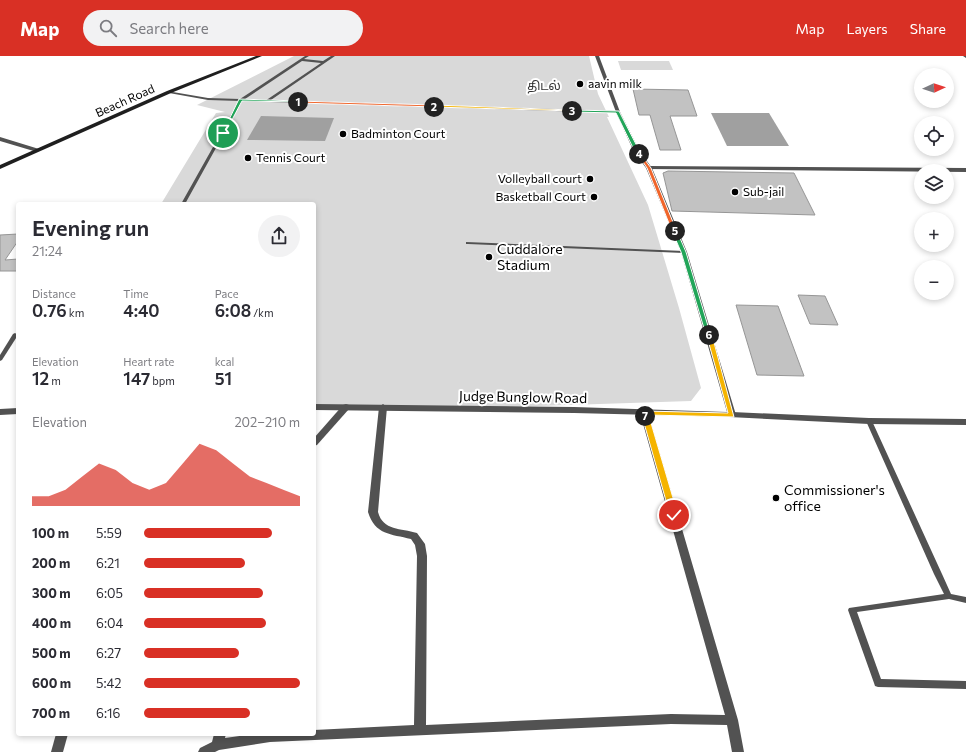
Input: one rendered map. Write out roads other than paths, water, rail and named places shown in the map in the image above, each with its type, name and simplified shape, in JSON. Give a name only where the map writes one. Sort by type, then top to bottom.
[{"type":"main road","name":"Beach Road","points":[[0,167],[169,92],[260,56]]},
{"type":"street","points":[[597,56],[618,112],[636,150],[649,168],[684,252],[732,415]]},
{"type":"street","points":[[169,92],[195,98],[618,112]]},
{"type":"street","points":[[0,139],[37,150]]},
{"type":"street","points":[[649,168],[966,170]]},
{"type":"street","name":"Judge Bunglow Road","points":[[316,407],[732,415],[869,421],[966,422]]},
{"type":"street","points":[[316,440],[346,407]]},
{"type":"street","points":[[384,408],[373,512],[374,520],[383,529],[414,536],[420,544],[422,556],[420,730]]},
{"type":"street","points":[[0,412],[16,411]]},
{"type":"street","points":[[644,413],[732,720],[738,752]]},
{"type":"street","points":[[316,735],[671,719],[732,720]]},
{"type":"street","points":[[57,752],[61,736]]},
{"type":"street","points":[[204,752],[219,740],[291,736]]},
{"type":"lane","points":[[184,202],[241,100],[307,56]]},
{"type":"lane","points":[[268,101],[333,56]]},
{"type":"lane","points":[[301,60],[323,62]]},
{"type":"lane","points":[[468,243],[684,252]]},
{"type":"lane","points":[[0,359],[15,335]]},
{"type":"lane","points":[[869,421],[949,596]]},
{"type":"lane","points":[[966,600],[949,596],[852,610],[878,683],[966,685]]},
{"type":"place","name":"aavin milk","points":[[580,84]]},
{"type":"place","name":"Badminton Court","points":[[343,134]]},
{"type":"place","name":"Tennis Court","points":[[248,158]]},
{"type":"place","name":"Volleyball court","points":[[590,179]]},
{"type":"place","name":"Sub-jail","points":[[735,192]]},
{"type":"place","name":"Basketball Court","points":[[594,197]]},
{"type":"place","name":"Cuddalore Stadium","points":[[489,257]]},
{"type":"place","name":"Commissioner's office","points":[[776,498]]},
{"type":"park label","name":"திடல்","points":[[544,86]]}]
